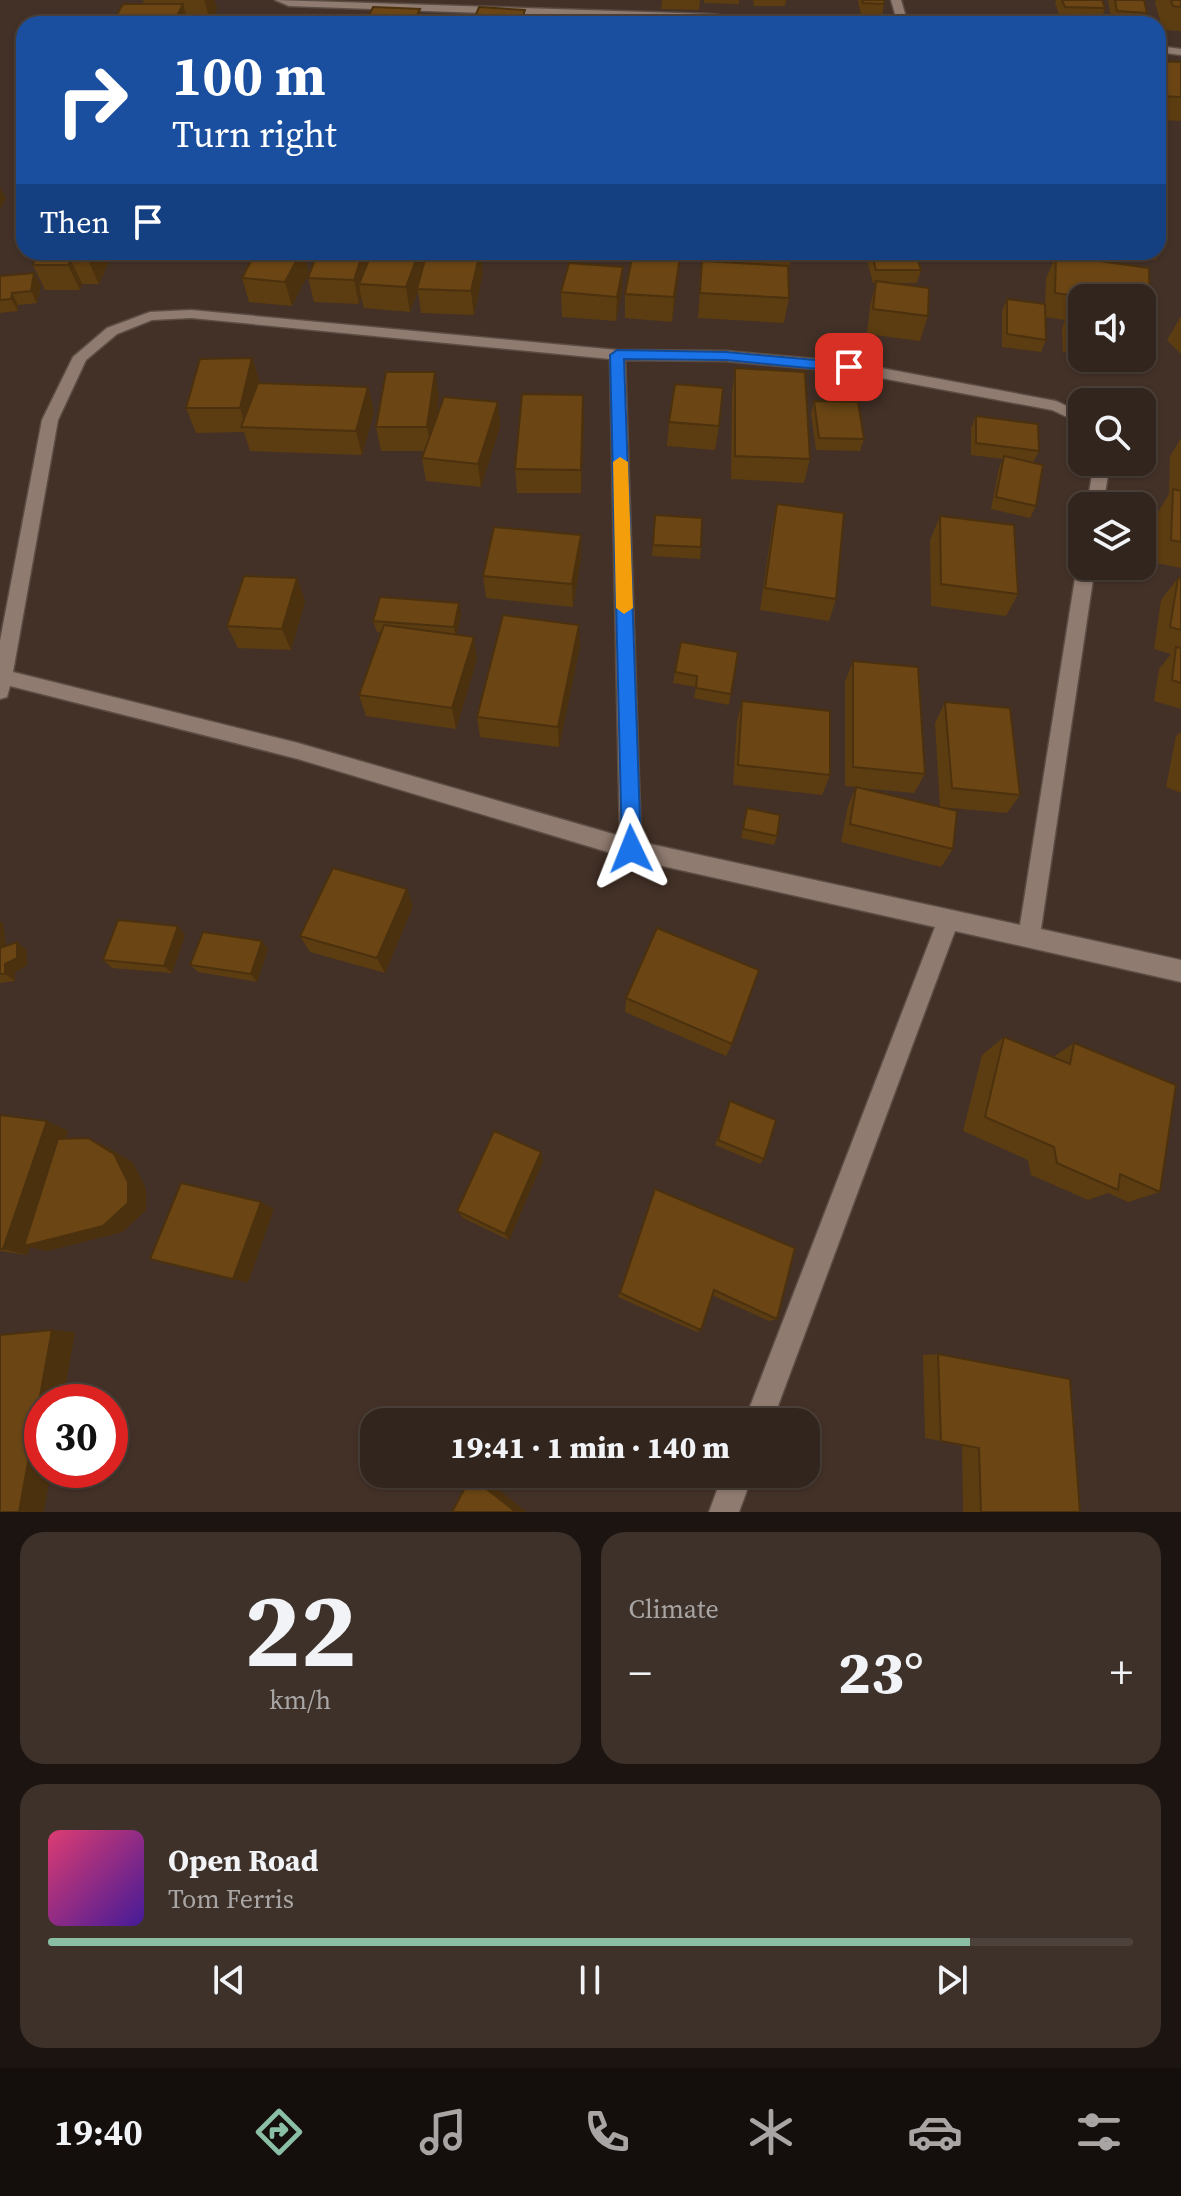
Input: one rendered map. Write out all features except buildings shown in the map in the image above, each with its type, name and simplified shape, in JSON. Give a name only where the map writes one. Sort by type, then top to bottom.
[{"type":"street","points":[[280,0],[289,3],[696,16]]},
{"type":"street","points":[[1068,412],[1056,406],[849,367],[726,356],[617,355],[191,314],[150,316],[112,331],[80,357],[50,420],[1,681],[298,751],[631,849],[1181,971]]},
{"type":"street","points":[[617,355],[631,849]]},
{"type":"street","points":[[1029,936],[1084,580]]},
{"type":"street","points":[[763,1408],[949,919]]},
{"type":"street","points":[[724,1512],[733,1488]]},
{"type":"slow traffic","points":[[620,462],[624,608]]},
{"type":"route","points":[[631,849],[617,355],[726,356],[849,367]]}]
